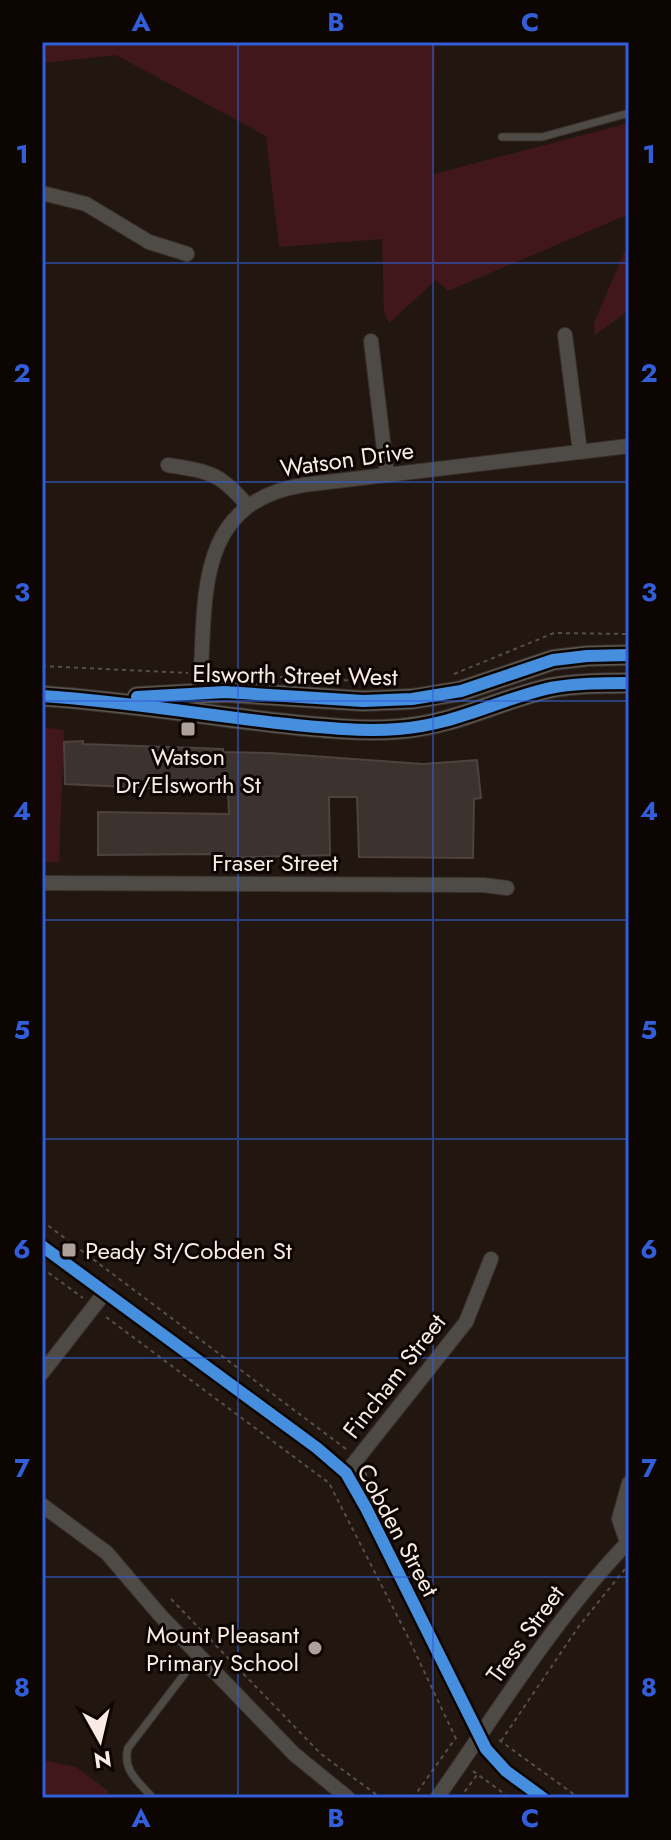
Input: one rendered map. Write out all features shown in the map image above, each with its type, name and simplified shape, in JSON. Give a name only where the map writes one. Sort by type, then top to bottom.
[{"type":"street","points":[[42,193],[86,204],[149,242],[187,254]]},
{"type":"street","points":[[565,335],[580,452]]},
{"type":"street","points":[[371,341],[387,475]]},
{"type":"street","name":"Watson Drive","points":[[198,714],[211,560],[229,524],[264,496],[294,486],[629,446]]},
{"type":"street","points":[[168,465],[217,476],[230,485],[248,506]]},
{"type":"street","name":"Elsworth Street West","points":[[97,699],[200,683],[363,701],[412,699],[461,691],[553,660],[629,655]]},
{"type":"street","name":"Elsworth Street West","points":[[42,696],[97,699],[198,714],[342,729],[401,729],[468,716],[550,689],[581,684],[629,683]]},
{"type":"street","name":"Fraser Street","points":[[42,883],[467,885],[507,888]]},
{"type":"street","name":"Cobden Street","points":[[42,1246],[317,1448],[346,1473],[480,1736],[498,1764],[543,1798]]},
{"type":"street","name":"Fincham Street","points":[[346,1473],[466,1322],[491,1259]]},
{"type":"street","points":[[42,1373],[106,1291]]},
{"type":"street","points":[[628,1542],[619,1519],[629,1483]]},
{"type":"street","points":[[42,1505],[107,1553],[159,1614],[306,1766],[348,1798]]},
{"type":"street","name":"Tress Street","points":[[437,1798],[587,1587],[628,1542]]},
{"type":"lane","points":[[502,137],[542,137],[629,113]]},
{"type":"lane","points":[[151,1796],[129,1771],[126,1758],[128,1748],[199,1655]]},
{"type":"path","points":[[448,676],[554,633],[629,634]]},
{"type":"path","points":[[42,666],[200,683]]},
{"type":"path","points":[[271,677],[383,682]]},
{"type":"path","points":[[42,1268],[329,1483],[466,1758],[477,1774],[510,1798]]},
{"type":"path","points":[[579,1798],[500,1740],[579,1626],[629,1564]]},
{"type":"path","points":[[171,1599],[321,1754],[381,1798]]},
{"type":"path","points":[[413,1798],[455,1738]]},
{"type":"path","points":[[460,1798],[477,1774]]},
{"type":"shaded area","points":[[42,42],[435,42],[434,174],[629,123],[629,214],[448,291],[436,280],[389,323],[384,312],[382,239],[279,247],[266,136],[116,55],[42,63]]},
{"type":"shaded area","points":[[629,241],[629,310],[595,335],[594,323]]},
{"type":"shaded area","points":[[42,727],[64,730],[59,862],[42,862]]},
{"type":"shaded area","points":[[42,1760],[76,1767],[108,1791],[107,1798],[42,1798]]},
{"type":"building","points":[[83,741],[83,744],[223,749],[223,752],[423,764],[477,760],[481,798],[474,799],[473,858],[359,857],[357,797],[329,797],[330,855],[218,858],[218,854],[98,855],[98,812],[229,814],[228,792],[65,784],[64,742]]},
{"type":"cycle path","points":[[137,697],[225,692],[363,701],[412,699],[461,691],[553,660],[629,655]]},
{"type":"cycle path","points":[[42,696],[307,726],[383,730],[438,723],[550,688],[629,683]]},
{"type":"cycle path","points":[[42,1246],[317,1448],[346,1473],[486,1749],[506,1771],[543,1798]]},
{"type":"place","name":"Watson Dr/Elsworth St","points":[[188,729]]},
{"type":"place","name":"Peady St/Cobden St","points":[[69,1250]]},
{"type":"place","name":"Mount Pleasant Primary School","points":[[315,1648]]}]
